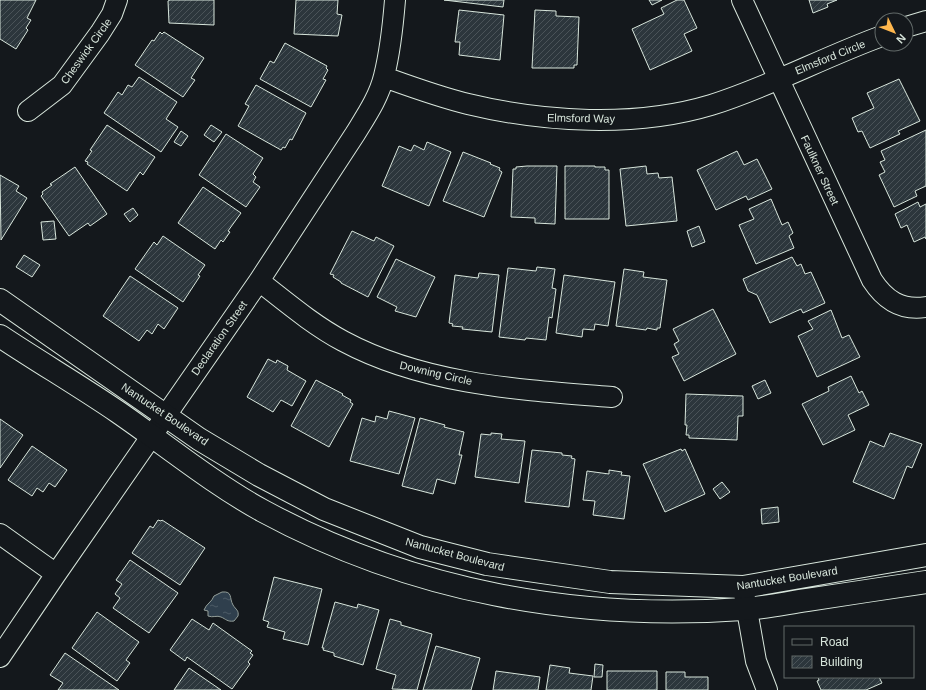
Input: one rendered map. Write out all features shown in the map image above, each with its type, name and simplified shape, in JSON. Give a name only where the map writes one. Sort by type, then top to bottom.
[{"type":"street","name":"Cheswick Circle","points":[[28,111],[62,85],[100,33],[112,14],[117,0]]},
{"type":"street","name":"Declaration Street","points":[[0,657],[258,282],[342,157],[368,114],[384,77],[391,40],[395,0]]},
{"type":"street","name":"Faulkner Street","points":[[742,0],[872,280],[880,292],[892,303],[903,307],[926,307]]},
{"type":"street","points":[[914,25],[926,21]]},
{"type":"street","name":"Elmsford Circle","points":[[778,79],[874,39]]},
{"type":"street","name":"Elmsford Way","points":[[384,77],[467,104],[507,112],[553,118],[599,119],[639,118],[674,113],[710,105],[778,79]]},
{"type":"street","name":"Downing Circle","points":[[258,282],[313,323],[343,341],[410,369],[454,379],[612,398]]},
{"type":"street","name":"Nantucket Boulevard","points":[[0,300],[199,439],[288,491],[324,509],[420,547],[486,564],[610,582],[743,587],[926,555]]},
{"type":"street","points":[[0,336],[118,412],[210,478],[262,510],[323,540],[370,560],[435,580],[489,594],[541,603],[604,611],[703,612],[746,609],[926,582]]},
{"type":"street","points":[[0,534],[56,574]]},
{"type":"street","points":[[743,587],[756,661],[768,690]]},
{"type":"water","points":[[222,592],[229,594],[233,605],[238,611],[238,616],[234,621],[228,621],[219,616],[208,616],[208,611],[204,610],[214,596]]},
{"type":"building","points":[[0,0],[36,0],[27,18],[31,20],[26,28],[28,30],[16,49],[0,39]]},
{"type":"building","points":[[214,0],[214,25],[169,23],[168,1]]},
{"type":"building","points":[[296,0],[338,0],[337,14],[342,15],[338,36],[294,34]]},
{"type":"building","points":[[444,0],[504,0],[503,7]]},
{"type":"building","points":[[649,0],[662,0],[652,5]]},
{"type":"building","points":[[677,0],[684,0],[697,28],[684,34],[692,51],[650,70],[632,29],[664,14],[661,8]]},
{"type":"building","points":[[809,0],[837,0],[827,4],[828,7],[813,13]]},
{"type":"building","points":[[459,10],[504,15],[500,60],[459,55],[460,42],[455,42]]},
{"type":"building","points":[[535,10],[556,11],[556,16],[579,17],[577,65],[574,65],[574,68],[532,68]]},
{"type":"building","points":[[160,32],[162,34],[164,32],[204,58],[191,78],[195,80],[183,97],[135,65],[152,40],[154,41]]},
{"type":"building","points":[[285,43],[327,66],[326,68],[328,70],[323,79],[326,80],[311,107],[260,79],[270,61],[274,63]]},
{"type":"building","points":[[139,77],[177,102],[166,119],[178,127],[161,152],[104,113],[118,92],[122,95],[128,85],[132,87]]},
{"type":"building","points":[[899,79],[920,121],[898,131],[900,134],[870,148],[862,131],[858,132],[852,118],[874,108],[867,93]]},
{"type":"building","points":[[256,85],[306,113],[292,140],[290,139],[285,148],[283,147],[281,150],[238,126],[249,106],[245,104]]},
{"type":"building","points":[[107,125],[155,157],[143,175],[140,172],[127,191],[87,164],[88,162],[85,161],[92,151],[90,150]]},
{"type":"building","points":[[211,125],[222,132],[214,142],[204,135]]},
{"type":"building","points":[[926,130],[926,186],[915,191],[917,196],[894,207],[879,175],[885,172],[880,162],[885,160],[881,151]]},
{"type":"building","points":[[181,131],[188,136],[181,146],[174,142]]},
{"type":"building","points":[[226,134],[263,158],[253,174],[256,177],[253,182],[260,187],[246,207],[199,175]]},
{"type":"building","points":[[427,142],[451,152],[429,206],[382,186],[399,146],[411,151],[414,145],[424,150]]},
{"type":"building","points":[[737,151],[744,165],[757,159],[772,189],[748,200],[746,196],[716,210],[697,170]]},
{"type":"building","points":[[463,152],[491,163],[490,164],[500,168],[499,170],[502,172],[484,217],[443,201]]},
{"type":"building","points":[[557,166],[555,224],[535,223],[535,218],[511,217],[513,169],[516,169],[516,167]]},
{"type":"building","points":[[565,166],[595,166],[605,167],[605,170],[609,170],[609,219],[565,219]]},
{"type":"building","points":[[646,166],[647,174],[658,173],[659,178],[672,177],[677,221],[626,226],[620,169]]},
{"type":"building","points":[[75,167],[107,214],[90,226],[88,223],[69,236],[41,196],[43,194],[42,192],[52,185],[50,184]]},
{"type":"building","points":[[0,175],[19,186],[16,191],[27,198],[1,240]]},
{"type":"building","points":[[203,187],[241,213],[228,231],[230,232],[223,242],[221,240],[215,249],[178,223]]},
{"type":"building","points":[[771,199],[782,225],[788,222],[793,233],[789,236],[794,248],[756,264],[739,225],[754,219],[749,209]]},
{"type":"building","points":[[918,202],[920,207],[926,204],[926,239],[925,237],[914,242],[907,225],[901,228],[895,214]]},
{"type":"building","points":[[133,208],[138,215],[130,222],[124,214]]},
{"type":"building","points":[[54,221],[56,239],[43,240],[41,222]]},
{"type":"building","points":[[699,226],[705,242],[692,247],[687,231]]},
{"type":"building","points":[[352,231],[374,241],[376,237],[394,246],[368,297],[341,283],[333,277],[334,275],[330,274]]},
{"type":"building","points":[[163,236],[205,265],[198,275],[200,276],[183,302],[135,269],[154,242],[157,245]]},
{"type":"building","points":[[24,255],[40,265],[32,277],[16,267]]},
{"type":"building","points":[[792,257],[797,266],[801,264],[805,274],[811,272],[825,303],[803,313],[801,309],[770,323],[757,295],[748,291],[743,279]]},
{"type":"building","points":[[396,259],[435,277],[416,317],[395,311],[397,307],[377,297]]},
{"type":"building","points":[[537,267],[555,269],[552,288],[556,289],[552,318],[549,317],[546,340],[526,338],[525,340],[499,337],[508,268],[536,271]]},
{"type":"building","points":[[624,269],[644,272],[643,277],[667,280],[660,328],[657,328],[657,330],[616,326]]},
{"type":"building","points":[[479,273],[499,275],[492,332],[462,329],[463,327],[452,326],[453,324],[449,323],[455,275],[478,278]]},
{"type":"building","points":[[564,275],[615,282],[608,326],[595,324],[594,330],[583,329],[582,337],[556,333]]},
{"type":"building","points":[[130,276],[178,308],[164,329],[158,324],[152,334],[147,330],[139,341],[103,316]]},
{"type":"building","points":[[713,309],[736,354],[684,381],[672,357],[679,354],[674,344],[679,341],[673,329]]},
{"type":"building","points":[[831,310],[842,338],[849,335],[860,357],[817,377],[798,336],[813,329],[808,321]]},
{"type":"building","points":[[268,359],[276,363],[277,360],[288,366],[287,370],[306,381],[292,406],[281,400],[273,412],[247,397]]},
{"type":"building","points":[[851,376],[859,393],[862,391],[869,405],[848,415],[855,430],[823,445],[802,404],[829,391],[828,387]]},
{"type":"building","points":[[316,380],[343,394],[342,395],[351,400],[350,402],[353,404],[329,447],[291,426]]},
{"type":"building","points":[[765,380],[771,393],[758,399],[752,386]]},
{"type":"building","points":[[686,394],[743,396],[743,416],[738,416],[737,440],[689,438],[689,435],[686,435],[687,425],[685,425]]},
{"type":"building","points":[[389,411],[415,418],[399,474],[350,461],[362,418],[375,422],[376,416],[387,419]]},
{"type":"building","points":[[420,418],[445,425],[444,427],[464,432],[459,455],[462,455],[455,484],[437,479],[433,494],[402,486]]},
{"type":"building","points":[[0,419],[23,435],[0,468]]},
{"type":"building","points":[[491,433],[502,434],[501,439],[525,441],[519,483],[475,477],[481,434],[491,435]]},
{"type":"building","points":[[890,433],[922,444],[912,468],[907,466],[894,499],[853,482],[870,441],[884,447]]},
{"type":"building","points":[[32,446],[67,470],[55,487],[49,483],[43,492],[37,488],[32,496],[8,480]]},
{"type":"building","points":[[681,449],[682,451],[685,449],[705,494],[665,512],[643,464]]},
{"type":"building","points":[[532,450],[562,453],[562,455],[572,456],[571,458],[575,459],[569,507],[525,502]]},
{"type":"building","points":[[609,470],[622,472],[621,475],[630,476],[624,519],[593,515],[595,501],[583,500],[587,471],[609,474]]},
{"type":"building","points":[[722,482],[730,492],[720,499],[713,489]]},
{"type":"building","points":[[778,507],[779,522],[762,524],[761,509]]},
{"type":"building","points":[[158,520],[162,520],[205,548],[180,585],[132,553],[150,526],[153,528]]},
{"type":"building","points":[[130,560],[178,593],[149,633],[113,608],[120,598],[115,594],[122,584],[116,580]]},
{"type":"building","points":[[274,577],[322,589],[308,645],[283,639],[285,632],[267,627],[269,622],[263,620]]},
{"type":"building","points":[[335,602],[357,608],[358,604],[379,610],[363,665],[334,656],[334,653],[323,650],[324,648],[322,648]]},
{"type":"building","points":[[97,612],[139,642],[126,660],[130,663],[117,681],[72,648]]},
{"type":"building","points":[[192,619],[209,630],[213,623],[252,651],[250,653],[253,655],[248,662],[250,664],[232,689],[187,657],[185,661],[170,650]]},
{"type":"building","points":[[390,619],[401,622],[401,625],[432,634],[417,690],[392,689],[396,675],[376,669]]},
{"type":"building","points":[[436,646],[480,658],[471,690],[423,690]]},
{"type":"building","points":[[65,653],[119,690],[58,690],[63,683],[50,675]]},
{"type":"building","points":[[595,664],[603,665],[602,677],[594,677]]},
{"type":"building","points":[[550,665],[570,668],[569,673],[593,676],[591,690],[546,690]]},
{"type":"building","points":[[189,668],[221,690],[174,690]]},
{"type":"building","points":[[496,671],[540,677],[538,690],[493,690]]},
{"type":"building","points":[[607,671],[657,671],[657,690],[607,690]]},
{"type":"building","points":[[666,672],[685,672],[685,677],[708,677],[708,690],[666,690]]},
{"type":"building","points":[[818,678],[880,678],[882,683],[866,690],[821,690],[817,681],[819,680]]}]
